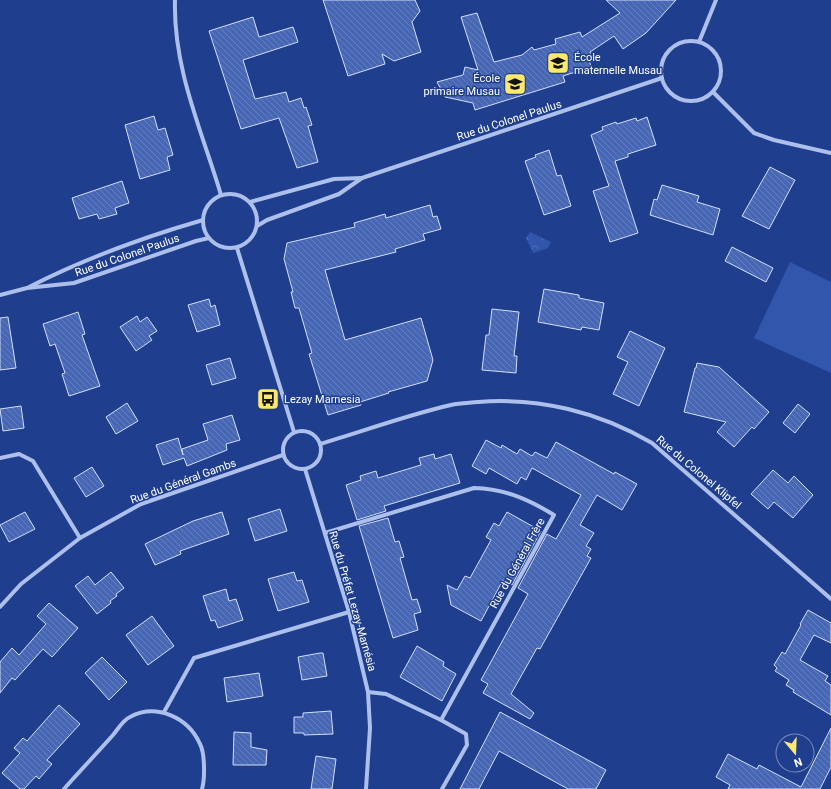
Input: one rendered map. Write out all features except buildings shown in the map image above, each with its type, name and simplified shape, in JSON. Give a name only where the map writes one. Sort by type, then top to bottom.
[{"type":"street","points":[[175,0],[174,26],[184,84],[221,195]]},
{"type":"street","points":[[698,42],[716,0]]},
{"type":"street","points":[[688,41],[698,42],[714,51],[721,67],[718,84],[713,92],[705,97],[688,101],[672,93],[662,78],[661,68],[664,58],[670,50],[678,44],[688,41]]},
{"type":"street","name":"Rue du Colonel Paulus","points":[[257,226],[267,220],[338,194],[362,178],[662,78]]},
{"type":"street","points":[[713,92],[754,133],[774,140],[831,153]]},
{"type":"street","name":"Rue du Colonel Paulus","points":[[250,202],[334,179],[362,178]]},
{"type":"street","points":[[236,194],[250,202],[258,218],[257,226],[250,240],[236,248],[224,248],[209,238],[205,232],[203,220],[208,205],[221,195],[236,194]]},
{"type":"street","name":"Rue du Colonel Paulus","points":[[27,288],[68,268],[180,226],[203,220]]},
{"type":"street","name":"Rue du Colonel Paulus","points":[[0,295],[27,288],[74,283],[196,241],[209,238]]},
{"type":"street","points":[[236,248],[294,432]]},
{"type":"street","name":"Rue du Colonel Klipfel","points":[[320,444],[452,405],[499,401],[550,404],[588,413],[626,428],[652,443],[676,462],[831,599]]},
{"type":"street","points":[[307,431],[313,434],[320,444],[320,457],[316,462],[305,469],[294,467],[285,460],[283,455],[283,444],[289,435],[294,432],[307,431]]},
{"type":"street","points":[[0,458],[19,454],[33,461],[80,538]]},
{"type":"street","name":"Rue du Général Gambs","points":[[0,607],[21,584],[80,538],[141,504],[283,455]]},
{"type":"street","name":"Rue du Préfet Lezay-Marnésia","points":[[305,469],[349,612],[368,692],[370,728],[366,789]]},
{"type":"street","name":"Rue du Général Frère","points":[[325,533],[474,488],[494,488],[532,501],[554,515],[441,720]]},
{"type":"street","points":[[164,712],[194,658],[349,612]]},
{"type":"street","points":[[368,692],[386,694],[441,720],[466,734],[467,745],[442,789]]},
{"type":"street","points":[[64,789],[128,718],[147,710],[164,712],[180,720],[192,730],[201,745],[204,781],[202,789]]},
{"type":"green space","points":[[530,232],[551,242],[548,248],[533,253],[526,238]]},
{"type":"green space","points":[[790,262],[831,282],[831,373],[754,338]]},
{"type":"place","name":"École maternelle Musau","points":[[558,63]]},
{"type":"place","name":"École primaire Musau","points":[[515,84]]},
{"type":"place","name":"Lezay Marnesia","points":[[268,399]]}]
